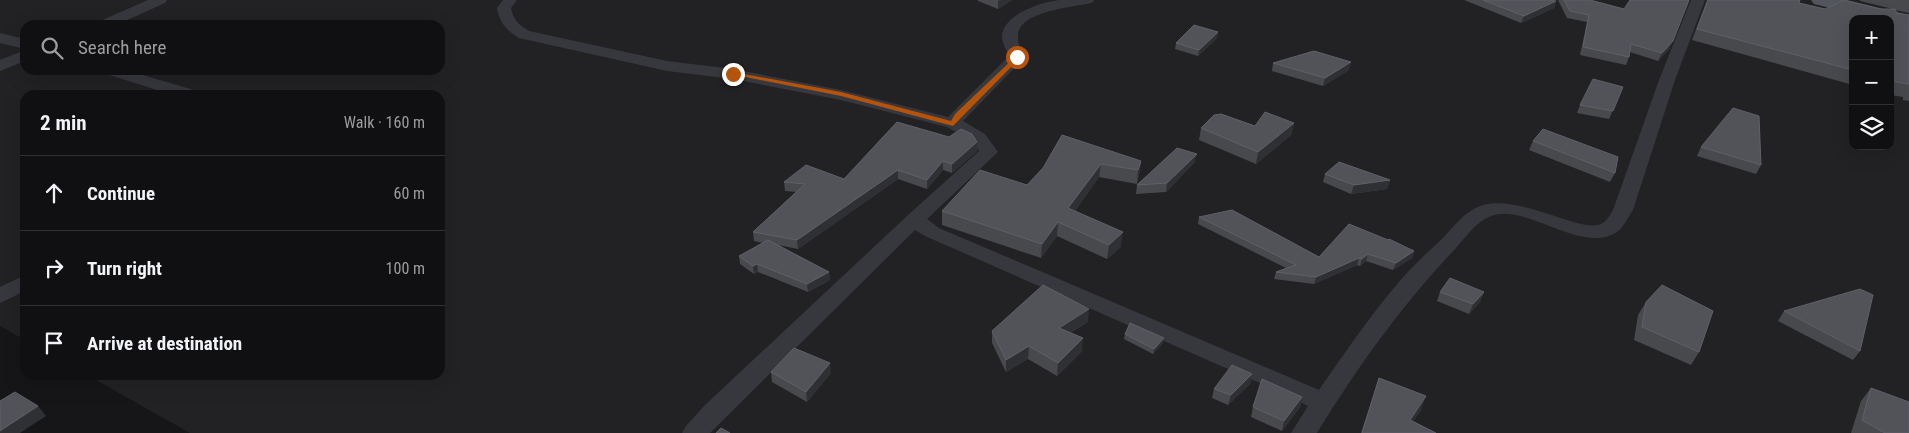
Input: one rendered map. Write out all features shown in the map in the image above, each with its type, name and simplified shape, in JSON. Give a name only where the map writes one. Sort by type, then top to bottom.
[{"type":"main road","points":[[1821,0],[1909,21]]},
{"type":"street","points":[[114,20],[160,0]]},
{"type":"street","points":[[510,0],[504,8],[505,16],[513,28],[524,35],[668,66],[733,74],[841,94],[953,123],[987,143],[989,152],[914,220],[713,413],[695,433]]},
{"type":"street","points":[[953,123],[1014,62],[1017,57],[1009,38],[1012,28],[1020,19],[1047,7],[1087,0]]},
{"type":"street","points":[[1304,433],[1364,343],[1413,280],[1473,218],[1486,210],[1499,207],[1518,209],[1584,230],[1599,232],[1610,228],[1623,210],[1667,80],[1698,0]]},
{"type":"street","points":[[0,38],[20,43]]},
{"type":"street","points":[[0,66],[20,57]]},
{"type":"street","points":[[125,75],[175,90]]},
{"type":"street","points":[[914,220],[939,236],[1276,380],[1323,403]]},
{"type":"street","points":[[0,296],[20,285]]},
{"type":"shaded area","points":[[0,0],[1909,0],[1909,433],[190,433],[96,380],[445,380],[445,90],[20,90],[20,337],[0,326]]},
{"type":"building","points":[[1483,0],[1549,0],[1556,1],[1524,16]]},
{"type":"building","points":[[1564,0],[1590,0],[1624,9],[1630,0],[1689,0],[1673,41],[1662,53],[1631,44],[1629,57],[1583,47],[1589,15],[1570,11]]},
{"type":"building","points":[[1708,0],[1800,0],[1799,3],[1825,9],[1844,0],[1880,9],[1895,9],[1897,13],[1909,15],[1909,84],[1894,82],[1894,15],[1849,15],[1849,69],[1697,29]]},
{"type":"building","points":[[1194,25],[1218,32],[1199,50],[1176,43]]},
{"type":"building","points":[[1314,51],[1351,62],[1325,78],[1273,63]]},
{"type":"building","points":[[1593,79],[1623,87],[1613,111],[1580,105]]},
{"type":"building","points":[[1733,108],[1759,116],[1761,165],[1701,147]]},
{"type":"building","points":[[1265,112],[1294,123],[1258,152],[1201,128],[1214,115],[1221,114],[1255,126]]},
{"type":"building","points":[[897,122],[949,137],[961,129],[972,134],[977,142],[952,164],[943,161],[927,180],[898,170],[797,240],[753,232],[805,184],[784,182],[806,165],[844,179]]},
{"type":"building","points":[[1543,129],[1618,157],[1615,173],[1533,141]]},
{"type":"building","points":[[1062,135],[1141,161],[1138,170],[1101,164],[1068,208],[1123,232],[1109,245],[1058,222],[1042,244],[942,211],[980,170],[1027,185],[1043,168]]},
{"type":"building","points":[[1177,148],[1197,154],[1167,183],[1137,185]]},
{"type":"building","points":[[1339,162],[1390,180],[1354,185],[1325,174]]},
{"type":"building","points":[[1232,210],[1319,257],[1349,224],[1414,251],[1396,263],[1368,254],[1362,259],[1359,258],[1316,277],[1276,272],[1296,265],[1199,217]]},
{"type":"building","points":[[768,240],[829,272],[807,284],[757,264],[753,266],[739,256]]},
{"type":"building","points":[[1450,278],[1484,292],[1473,304],[1440,292]]},
{"type":"building","points":[[1043,285],[1089,309],[1059,328],[1083,338],[1058,363],[1029,346],[1006,360],[992,331]]},
{"type":"building","points":[[1662,285],[1713,311],[1699,352],[1642,327],[1646,302]]},
{"type":"building","points":[[1860,289],[1873,295],[1860,351],[1784,311]]},
{"type":"building","points":[[1130,323],[1164,338],[1154,349],[1125,334]]},
{"type":"building","points":[[794,348],[830,363],[806,392],[771,372]]},
{"type":"building","points":[[1232,365],[1252,374],[1231,395],[1214,389]]},
{"type":"building","points":[[1379,378],[1426,396],[1410,420],[1436,433],[1362,433]]},
{"type":"building","points":[[1262,379],[1302,397],[1284,421],[1253,407]]},
{"type":"building","points":[[1871,388],[1909,402],[1909,433],[1885,433],[1862,420]]},
{"type":"building","points":[[15,392],[38,406],[0,431],[0,401]]},
{"type":"building","points":[[721,428],[730,433],[716,433]]},
{"type":"route","points":[[733,74],[841,94],[953,123],[1017,57]]}]
